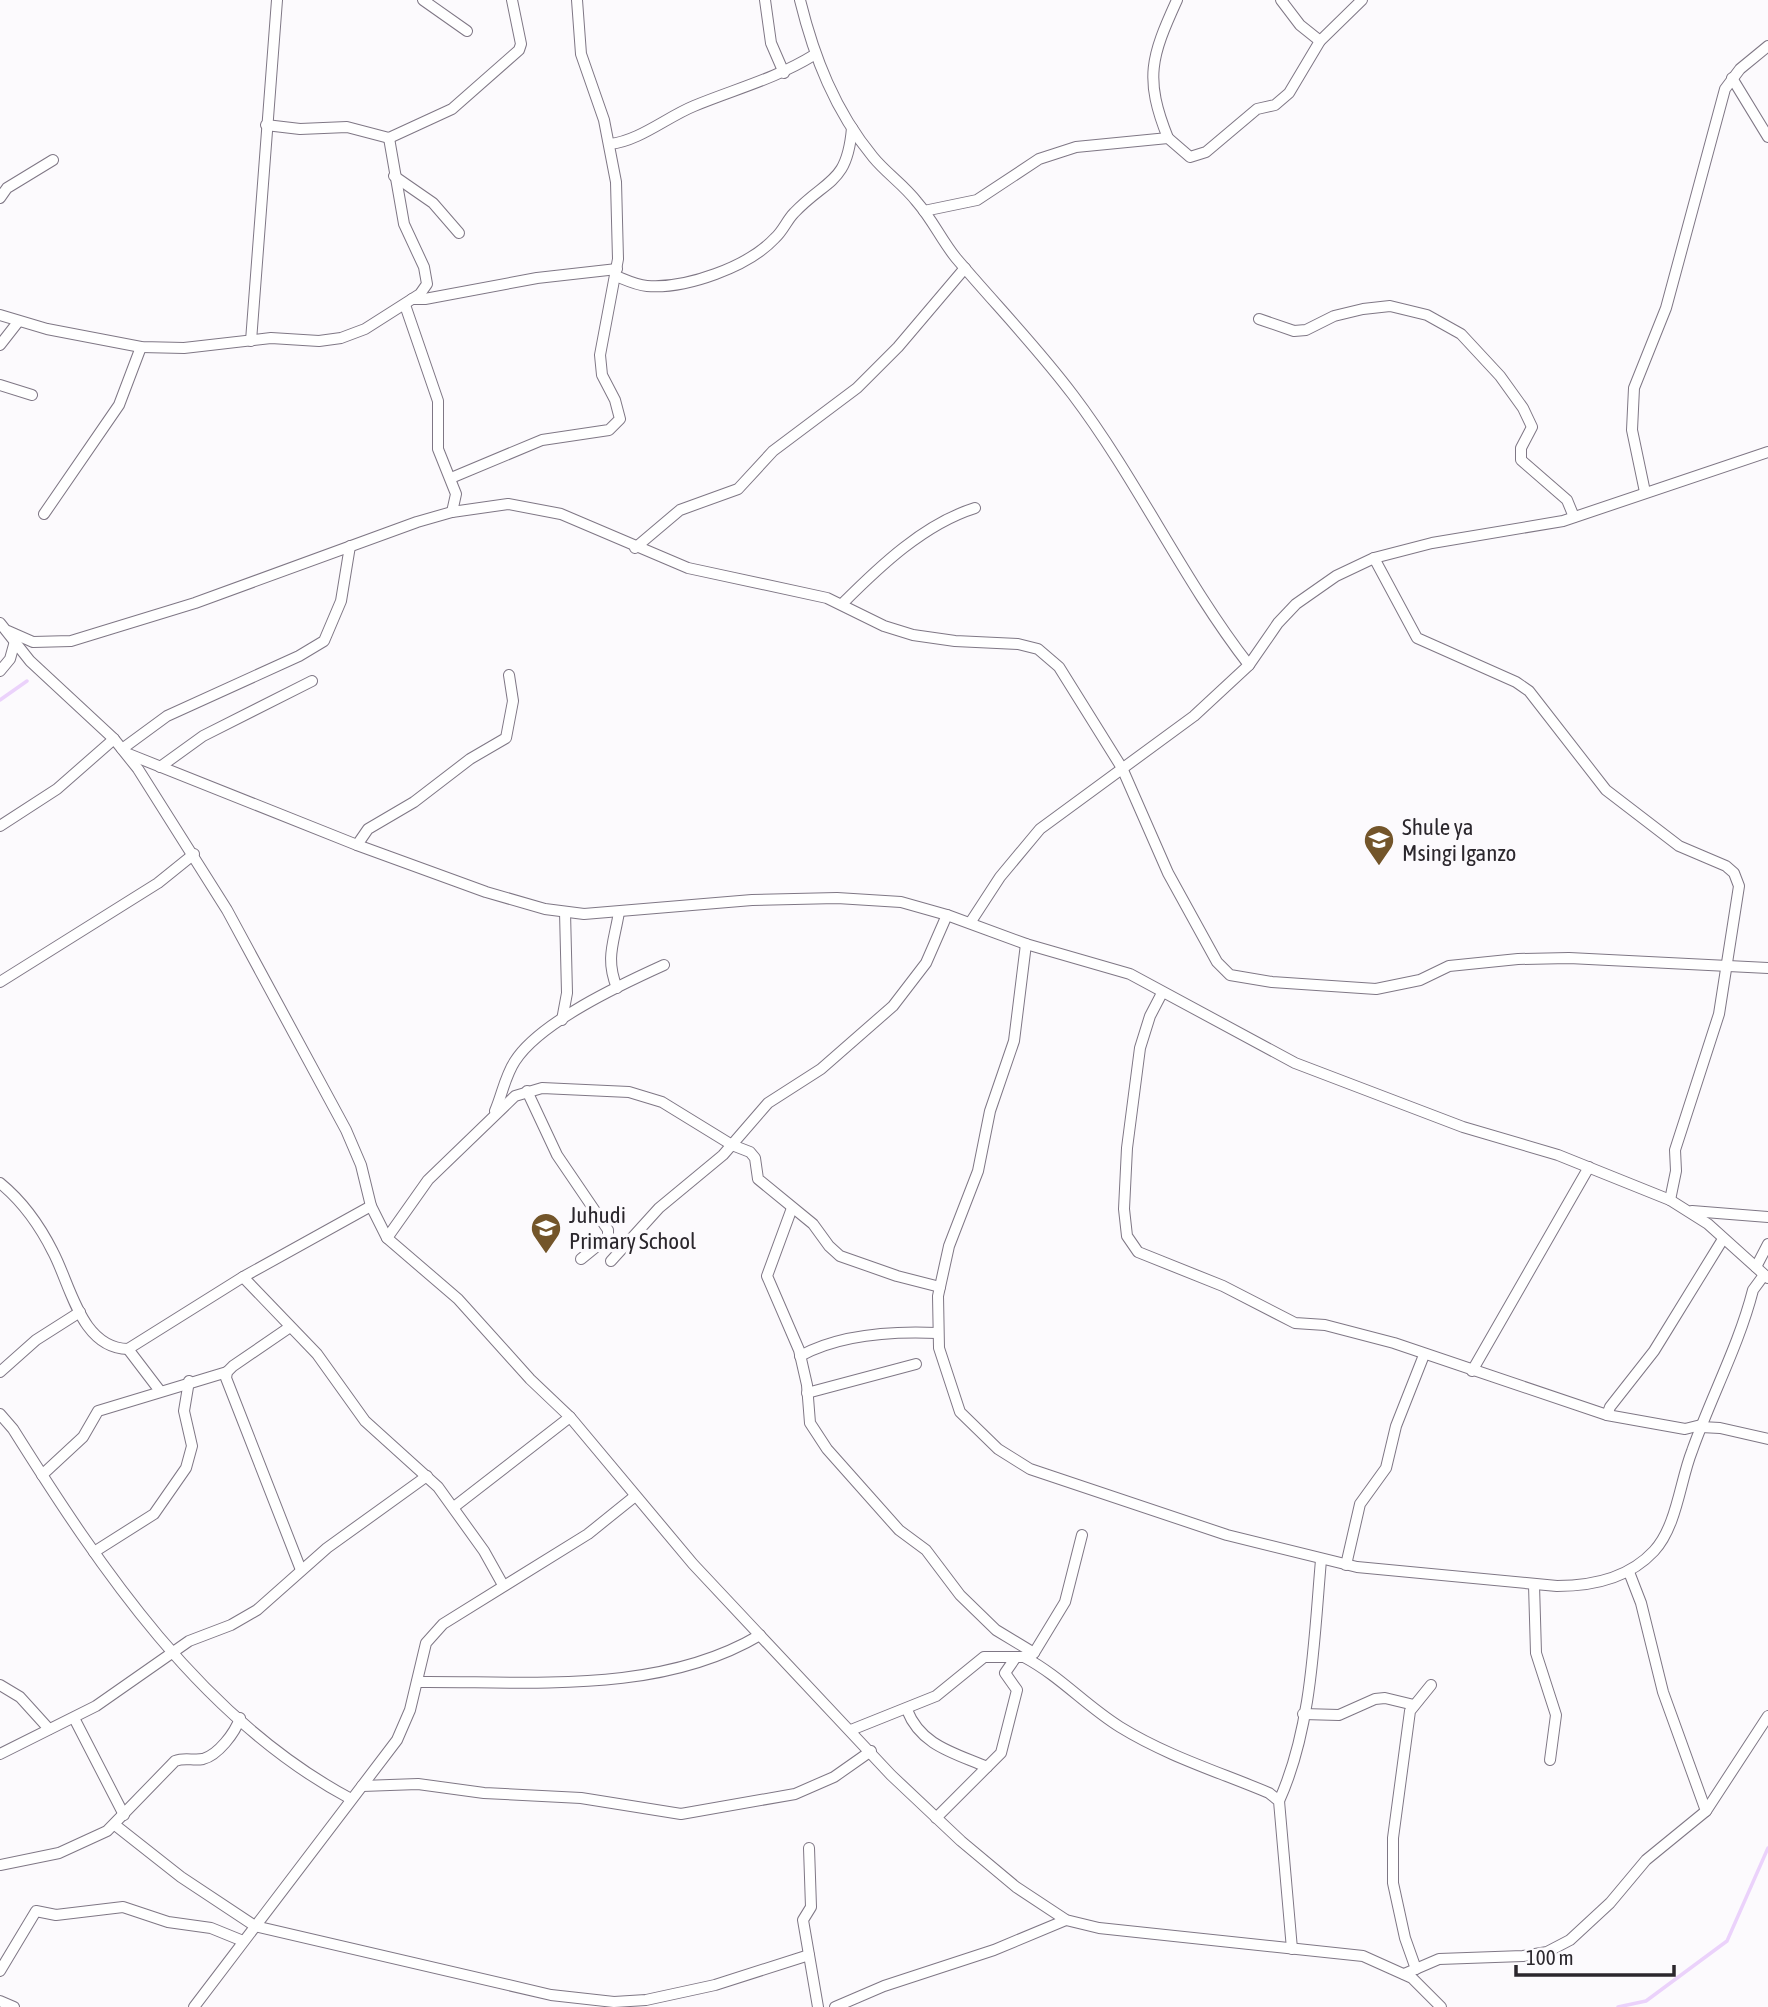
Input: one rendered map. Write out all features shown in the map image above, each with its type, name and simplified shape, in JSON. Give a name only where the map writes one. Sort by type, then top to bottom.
[{"type":"street","points":[[251,341],[277,0]]},
{"type":"street","points":[[423,0],[467,31]]},
{"type":"street","points":[[266,125],[300,129],[347,127],[389,138],[452,109],[515,54],[521,44],[512,0]]},
{"type":"street","points":[[451,478],[542,440],[599,433],[616,425],[620,419],[602,375],[600,355],[617,272],[618,217],[610,144],[581,54],[577,0]]},
{"type":"street","points":[[765,0],[771,43],[784,73]]},
{"type":"street","points":[[800,0],[814,55],[852,128],[874,158],[924,211],[965,268],[1041,354],[1097,429],[1127,472],[1211,615],[1249,665]]},
{"type":"street","points":[[1177,0],[1158,46],[1151,77],[1156,108],[1168,138],[1190,158],[1206,152],[1257,109],[1275,105],[1289,93],[1320,41],[1362,0]]},
{"type":"street","points":[[1281,0],[1300,25],[1320,41]]},
{"type":"street","points":[[1645,492],[1632,429],[1634,388],[1667,308],[1721,103],[1732,78],[1768,46]]},
{"type":"street","points":[[610,144],[629,139],[691,107],[784,73],[814,55]]},
{"type":"street","points":[[1732,78],[1768,137]]},
{"type":"street","points":[[409,302],[617,272],[639,285],[655,286],[707,277],[754,256],[778,236],[804,203],[829,186],[848,158],[852,128]]},
{"type":"street","points":[[0,315],[18,322],[141,347],[184,348],[271,338],[308,341],[341,338],[365,329],[425,289],[427,277],[404,224],[389,138]]},
{"type":"street","points":[[924,211],[977,200],[1029,165],[1060,151],[1130,140],[1168,138]]},
{"type":"street","points":[[0,198],[7,188],[53,160]]},
{"type":"street","points":[[394,176],[433,203],[459,233]]},
{"type":"street","points":[[635,548],[680,510],[738,489],[773,451],[857,388],[898,347],[965,268]]},
{"type":"street","points":[[409,302],[440,418],[438,449],[456,494],[452,512]]},
{"type":"street","points":[[1259,319],[1294,331],[1306,330],[1334,316],[1390,306],[1427,315],[1448,324],[1500,376],[1523,408],[1531,427],[1521,448],[1521,460],[1567,500],[1574,517]]},
{"type":"street","points":[[0,345],[18,322]]},
{"type":"street","points":[[44,514],[119,405],[141,347]]},
{"type":"street","points":[[0,385],[32,395]]},
{"type":"street","points":[[970,923],[1000,877],[1040,829],[1194,716],[1249,665],[1278,623],[1296,604],[1336,576],[1374,558],[1468,535],[1574,517],[1768,452]]},
{"type":"street","points":[[0,622],[9,632],[33,642],[71,641],[195,603],[452,512],[508,504],[535,507],[585,524],[635,548],[688,568],[790,588],[843,603],[884,626],[914,635],[1018,644],[1038,649],[1056,662],[1122,768],[1168,873],[1217,962],[1230,975],[1272,982],[1376,989],[1420,980],[1449,966],[1518,958],[1768,968]]},
{"type":"street","points":[[843,603],[909,545],[960,512],[975,508]]},
{"type":"street","points":[[124,751],[167,716],[299,656],[324,641],[341,601],[350,546]]},
{"type":"street","points":[[1374,558],[1417,638],[1516,682],[1529,691],[1606,790],[1679,846],[1726,866],[1734,873],[1739,886],[1727,968],[1713,1036],[1675,1150],[1676,1171],[1670,1200]]},
{"type":"street","points":[[0,622],[39,670],[114,739],[194,854],[346,1130],[361,1165],[372,1206],[387,1238],[458,1299],[530,1379],[570,1417],[634,1497],[760,1635],[936,1818],[1016,1887],[1066,1920],[1135,1933],[1363,1956],[1404,1974],[1438,2004]]},
{"type":"street","points":[[0,671],[10,659],[15,641]]},
{"type":"street","points":[[357,845],[368,830],[414,802],[470,759],[506,738],[513,701],[509,675]]},
{"type":"street","points":[[160,766],[203,736],[312,681]]},
{"type":"street","points":[[0,827],[57,789],[114,739]]},
{"type":"street","points":[[124,751],[357,845],[521,903],[565,912],[619,912],[751,900],[837,898],[901,902],[947,915],[1026,944],[1130,974],[1321,1074],[1463,1127],[1533,1146],[1670,1200],[1689,1210],[1763,1273]]},
{"type":"street","points":[[0,982],[148,889],[194,854]]},
{"type":"street","points":[[562,1020],[567,993],[565,912]]},
{"type":"street","points":[[617,988],[610,972],[610,962],[619,912]]},
{"type":"street","points":[[611,1261],[659,1208],[732,1145],[768,1103],[821,1069],[900,999],[930,956],[947,915]]},
{"type":"street","points":[[1026,944],[1014,1041],[990,1111],[978,1171],[949,1246],[940,1287],[938,1334],[945,1371],[960,1412],[998,1449],[1030,1469],[1227,1535],[1321,1560],[1534,1585],[1577,1586],[1629,1572],[1661,1543],[1701,1426],[1753,1290],[1763,1273],[1768,1244]]},
{"type":"street","points":[[494,1114],[515,1061],[562,1020],[664,965]]},
{"type":"street","points":[[1162,993],[1150,1016],[1140,1048],[1127,1148],[1124,1209],[1131,1246],[1138,1252],[1232,1291],[1295,1323],[1325,1325],[1424,1354],[1472,1371],[1530,1386],[1607,1415],[1685,1429],[1701,1426],[1720,1428],[1768,1439]]},
{"type":"street","points":[[387,1238],[428,1180],[494,1114],[515,1096],[527,1091],[561,1088],[644,1096],[684,1113],[732,1145],[750,1152],[755,1158],[758,1179],[813,1224],[840,1256],[897,1276],[940,1287]]},
{"type":"street","points":[[527,1091],[565,1168],[608,1230],[608,1237],[581,1259]]},
{"type":"street","points":[[1472,1371],[1589,1167]]},
{"type":"street","points":[[0,1183],[29,1213],[47,1242],[80,1312],[105,1345],[128,1349],[243,1276],[372,1206]]},
{"type":"street","points":[[792,1208],[767,1276],[800,1356],[810,1423],[840,1465],[899,1530],[926,1550],[954,1590],[1024,1656],[1129,1733],[1177,1757],[1269,1793],[1279,1801]]},
{"type":"street","points":[[1689,1210],[1768,1217]]},
{"type":"street","points":[[1607,1415],[1610,1407],[1654,1351],[1723,1239]]},
{"type":"street","points":[[243,1276],[317,1354],[365,1421],[427,1476],[454,1507],[503,1584]]},
{"type":"street","points":[[0,1372],[36,1340],[80,1312]]},
{"type":"street","points":[[42,1475],[83,1437],[98,1411],[189,1381],[227,1372],[290,1327]]},
{"type":"street","points":[[800,1356],[822,1346],[848,1340],[898,1334],[938,1334]]},
{"type":"street","points":[[128,1349],[160,1391]]},
{"type":"street","points":[[1346,1564],[1360,1504],[1368,1489],[1387,1468],[1399,1417],[1424,1354]]},
{"type":"street","points":[[807,1393],[916,1364]]},
{"type":"street","points":[[227,1372],[301,1570]]},
{"type":"street","points":[[94,1552],[154,1514],[186,1468],[192,1446],[184,1411],[189,1381]]},
{"type":"street","points":[[0,1414],[13,1429],[94,1552],[171,1651],[240,1718],[298,1766],[351,1799]]},
{"type":"street","points":[[454,1507],[570,1417]]},
{"type":"street","points":[[0,1754],[104,1701],[171,1651],[250,1615],[301,1570],[427,1476]]},
{"type":"street","points":[[194,2007],[362,1786],[405,1725],[422,1653],[433,1635],[443,1624],[503,1584],[588,1534],[634,1497]]},
{"type":"street","points":[[936,1818],[996,1760],[1006,1742],[1017,1690],[1005,1673],[1024,1656],[1065,1602],[1082,1535]]},
{"type":"street","points":[[1292,1949],[1279,1801],[1291,1771],[1303,1714],[1321,1560]]},
{"type":"street","points":[[1629,1572],[1641,1603],[1662,1692],[1706,1811]]},
{"type":"street","points":[[1534,1585],[1536,1653],[1556,1714],[1550,1760]]},
{"type":"street","points":[[417,1682],[614,1679],[714,1657],[760,1635]]},
{"type":"street","points":[[851,1730],[907,1710],[936,1696],[984,1657],[1024,1656]]},
{"type":"street","points":[[0,1685],[20,1697],[50,1729]]},
{"type":"street","points":[[1416,1969],[1400,1920],[1393,1883],[1399,1782],[1407,1756],[1413,1705],[1431,1685]]},
{"type":"street","points":[[1303,1714],[1339,1715],[1375,1699],[1413,1705]]},
{"type":"street","points":[[907,1710],[916,1730],[925,1739],[988,1767]]},
{"type":"street","points":[[1404,1974],[1439,1959],[1523,1956],[1556,1949],[1599,1915],[1646,1860],[1706,1811],[1768,1716]]},
{"type":"street","points":[[74,1718],[124,1815]]},
{"type":"street","points":[[0,1865],[59,1853],[95,1838],[115,1825],[175,1761],[200,1759],[212,1754],[232,1732],[240,1718]]},
{"type":"street","points":[[362,1786],[418,1784],[484,1793],[572,1797],[681,1814],[795,1794],[834,1777],[871,1751]]},
{"type":"street","points":[[115,1825],[191,1884],[255,1926],[520,1988],[614,2002],[676,1996],[808,1955]]},
{"type":"street","points":[[808,1848],[811,1907],[803,1920],[818,2007]]},
{"type":"street","points":[[0,1971],[36,1911],[57,1915],[123,1908],[178,1924],[211,1928],[243,1941]]},
{"type":"street","points":[[835,2007],[859,1995],[972,1958],[1066,1920]]},
{"type":"street","points":[[0,2001],[13,2007]]},
{"type":"waterway","points":[[0,700],[27,681]]},
{"type":"waterway","points":[[1618,2007],[1646,2001],[1727,1941],[1768,1848]]},
{"type":"place","name":"Shule ya Msingi Iganzo","points":[[1379,867]]},
{"type":"place","name":"Juhudi Primary School","points":[[546,1255]]}]
